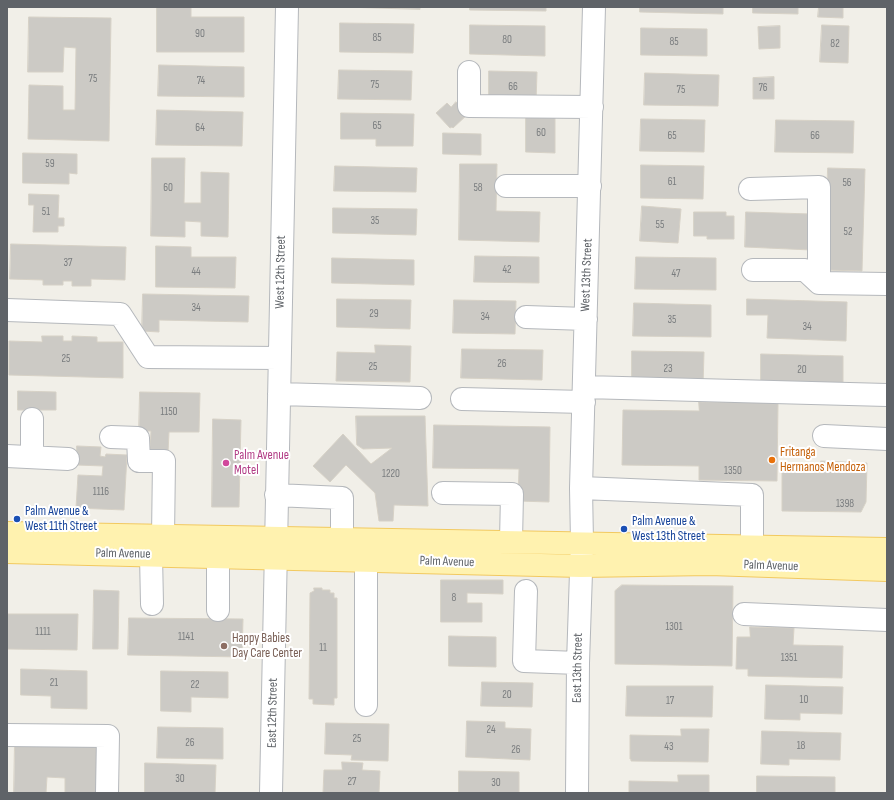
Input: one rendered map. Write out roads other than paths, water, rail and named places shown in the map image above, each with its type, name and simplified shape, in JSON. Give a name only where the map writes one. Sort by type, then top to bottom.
[{"type":"main road","name":"Palm Avenue","points":[[7,533],[163,537],[276,548],[366,560],[581,566],[710,564],[887,570]]},
{"type":"main road","name":"Palm Avenue","points":[[7,552],[218,556],[342,540],[582,542],[887,549]]},
{"type":"street","name":"West 12th Street","points":[[276,548],[287,7]]},
{"type":"street","name":"West 13th Street","points":[[582,542],[581,488],[594,7]]},
{"type":"street","points":[[469,72],[469,106],[592,107]]},
{"type":"street","points":[[506,186],[590,186]]},
{"type":"street","points":[[750,189],[819,187],[819,283]]},
{"type":"street","points":[[753,270],[805,270],[819,283],[887,284]]},
{"type":"street","points":[[7,310],[120,314],[148,357],[279,358]]},
{"type":"street","points":[[526,317],[586,319]]},
{"type":"street","points":[[279,394],[420,398]]},
{"type":"street","points":[[462,400],[584,394],[887,395]]},
{"type":"street","points":[[32,419],[32,457]]},
{"type":"street","points":[[824,436],[887,439]]},
{"type":"street","points":[[111,437],[138,438],[139,461],[164,461],[163,537]]},
{"type":"street","points":[[7,456],[68,459]]},
{"type":"street","points":[[581,488],[752,495],[752,546]]},
{"type":"street","points":[[443,493],[512,494],[511,542]]},
{"type":"street","points":[[276,495],[342,498],[342,540]]},
{"type":"street","name":"East 13th Street","points":[[576,793],[582,542]]},
{"type":"street","name":"East 12th Street","points":[[271,793],[276,548]]},
{"type":"street","points":[[151,555],[152,604]]},
{"type":"street","points":[[218,556],[218,610]]},
{"type":"street","points":[[366,560],[366,705]]},
{"type":"street","points":[[526,591],[524,661],[578,662]]},
{"type":"street","points":[[744,614],[887,620]]},
{"type":"street","points":[[7,735],[108,736],[107,793]]},
{"type":"place","name":"Fritanga Hermanos Mendoza","points":[[772,460]]},
{"type":"place","name":"Palm Avenue Motel","points":[[226,463]]},
{"type":"place","name":"Palm Avenue & West 11th Street","points":[[17,519]]},
{"type":"place","name":"Palm Avenue & West 13th Street","points":[[624,529]]},
{"type":"place","name":"Happy Babies Day Care Center","points":[[224,646]]}]
